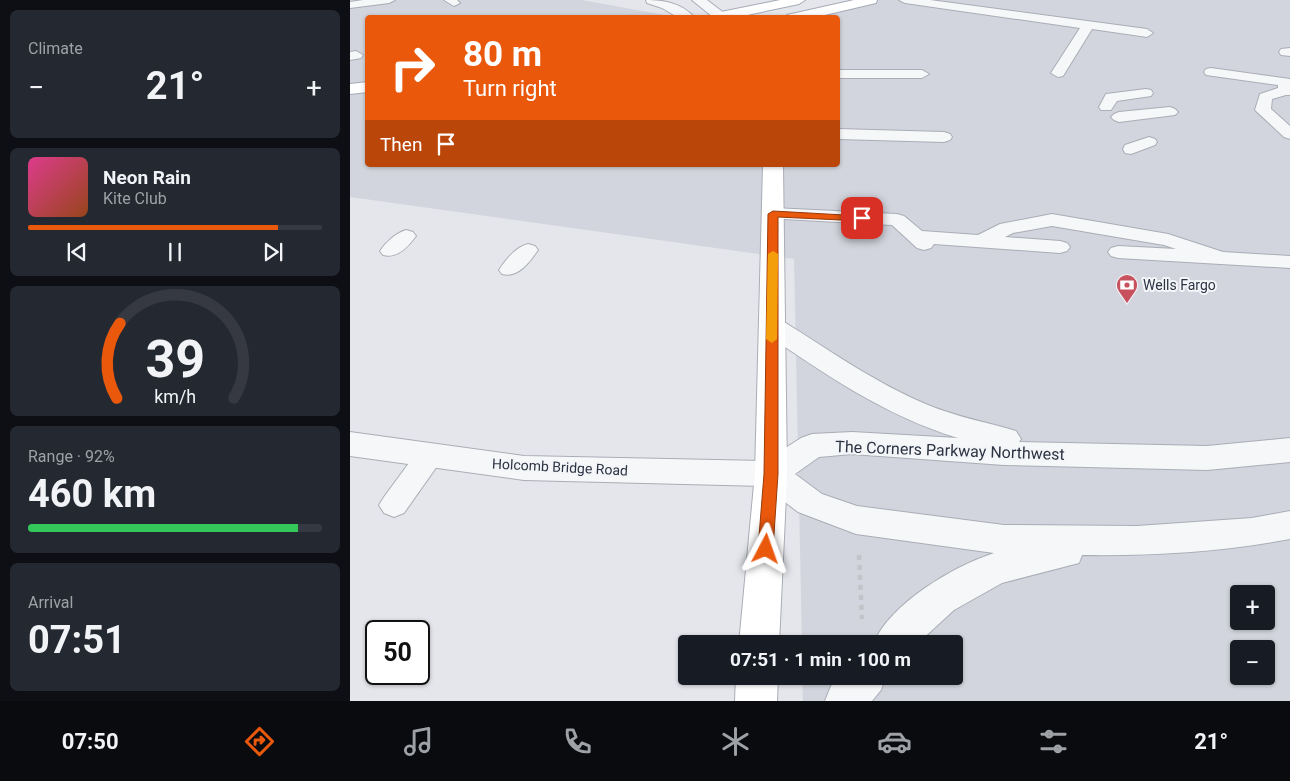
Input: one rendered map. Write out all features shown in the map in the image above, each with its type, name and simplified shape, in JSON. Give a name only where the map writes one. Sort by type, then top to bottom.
[{"type":"main road","points":[[728,15],[799,0]]},
{"type":"main road","points":[[805,15],[871,0]]},
{"type":"main road","points":[[350,89],[365,86]]},
{"type":"main road","points":[[761,635],[771,474],[773,167]]},
{"type":"main road","points":[[756,701],[757,685]]},
{"type":"street","points":[[652,0],[684,15]]},
{"type":"street","points":[[698,0],[716,15]]},
{"type":"street","name":"The Corners Parkway Northwest","points":[[772,326],[848,376],[902,406],[966,431],[1036,446],[1097,456]]},
{"type":"street","name":"The Corners Parkway Northwest","points":[[771,474],[812,446],[852,443],[1004,454],[1207,458],[1290,450]]},
{"type":"street","name":"Holcomb Bridge Road","points":[[350,444],[524,468],[771,474]]},
{"type":"street","points":[[771,474],[810,503],[856,520],[1004,540],[1137,542]]},
{"type":"street","points":[[901,635],[941,598],[993,568],[1050,554],[1137,542],[1252,532],[1290,525]]},
{"type":"street","points":[[846,701],[859,685]]},
{"type":"lane","points":[[350,5],[389,0]]},
{"type":"lane","points":[[905,0],[1013,12],[1088,26],[1147,33]]},
{"type":"lane","points":[[1058,73],[1088,26]]},
{"type":"lane","points":[[840,74],[884,71],[922,74]]},
{"type":"lane","points":[[1211,72],[1285,82],[1288,91],[1265,97],[1263,110],[1290,134]]},
{"type":"lane","points":[[1106,107],[1111,97],[1146,93]]},
{"type":"lane","points":[[1119,117],[1170,112]]},
{"type":"lane","points":[[840,134],[913,130],[944,137]]},
{"type":"lane","points":[[1131,149],[1148,142]]},
{"type":"lane","points":[[773,214],[897,220],[920,241],[981,242],[1060,247]]},
{"type":"lane","points":[[981,242],[1007,228],[1052,220],[1168,240],[1221,258]]},
{"type":"lane","points":[[390,251],[406,236]]},
{"type":"lane","points":[[509,270],[528,250]]},
{"type":"lane","points":[[1118,252],[1290,262]]},
{"type":"lane","points":[[394,505],[430,455]]},
{"type":"path","points":[[858,549],[862,625]]},
{"type":"shaded area","points":[[350,0],[582,0],[664,15],[365,15],[365,167],[840,167],[840,15],[790,15],[794,13],[859,0],[1290,0],[1290,701],[803,701],[802,685],[963,685],[963,635],[802,635],[794,259],[350,197]]},
{"type":"slow traffic","points":[[772,339],[773,254]]},
{"type":"place","name":"Wells Fargo","points":[[1127,304]]},
{"type":"route","points":[[766,549],[771,474],[773,214],[862,218]]}]
